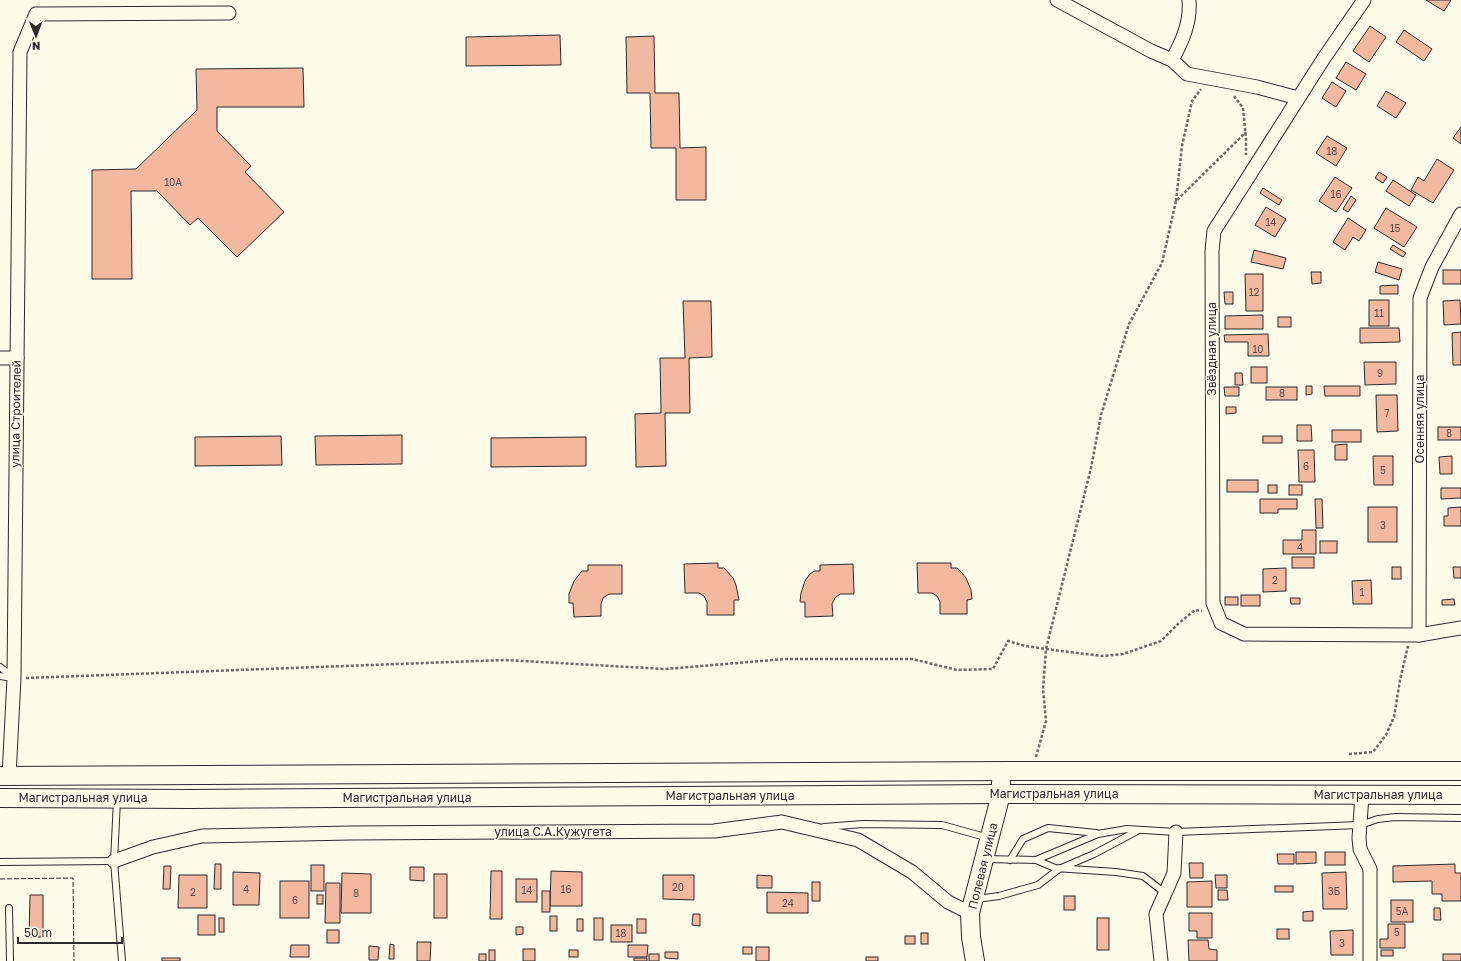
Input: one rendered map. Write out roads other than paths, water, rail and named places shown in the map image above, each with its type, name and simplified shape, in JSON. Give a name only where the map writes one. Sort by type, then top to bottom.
[{"type":"main road","name":"Магистральная улица","points":[[5,776],[1001,771],[1461,771]]},
{"type":"main road","name":"Полевая улица","points":[[975,961],[970,937],[972,906],[1001,794],[1001,771]]},
{"type":"main road","name":"Магистральная улица","points":[[0,798],[117,799],[1001,794],[1461,795]]},
{"type":"street","points":[[1056,0],[1151,51],[1172,60],[1187,74],[1257,87],[1298,98]]},
{"type":"street","points":[[1172,60],[1183,39],[1190,8],[1189,0]]},
{"type":"street","name":"Звёздная улица","points":[[1364,0],[1298,98],[1214,231],[1212,251],[1213,603],[1219,618],[1244,634],[1415,635]]},
{"type":"street","name":"улица Строителей","points":[[5,776],[14,678],[20,52],[36,14],[228,14]]},
{"type":"street","name":"Осенняя улица","points":[[1415,635],[1420,298],[1432,267],[1461,214]]},
{"type":"street","points":[[0,358],[17,358]]},
{"type":"street","points":[[1415,635],[1461,628]]},
{"type":"street","points":[[1362,795],[1360,849],[1370,869],[1370,961]]},
{"type":"street","name":"улица С.А.Кужугета","points":[[114,861],[153,847],[202,836],[358,833],[714,831],[782,822],[858,840],[912,872],[948,902],[972,906]]},
{"type":"street","points":[[1161,961],[1156,914],[1174,873],[1176,832]]},
{"type":"lane","points":[[0,667],[14,678]]},
{"type":"lane","points":[[0,676],[14,678]]},
{"type":"lane","points":[[117,799],[114,861],[122,961]]},
{"type":"lane","points":[[984,859],[1036,860],[1098,834],[1127,829],[1176,832],[1360,825],[1378,819],[1395,816],[1461,818]]},
{"type":"lane","points":[[809,829],[863,824],[942,825],[990,838]]},
{"type":"lane","points":[[1010,860],[1023,839],[1048,828],[1098,834]]},
{"type":"lane","points":[[972,906],[999,896],[1038,885],[1059,869],[1094,854],[1139,830]]},
{"type":"lane","points":[[1036,860],[1059,869],[1116,872],[1143,876],[1165,893]]},
{"type":"lane","points":[[0,862],[114,861]]},
{"type":"lane","points":[[9,908],[10,961]]}]
